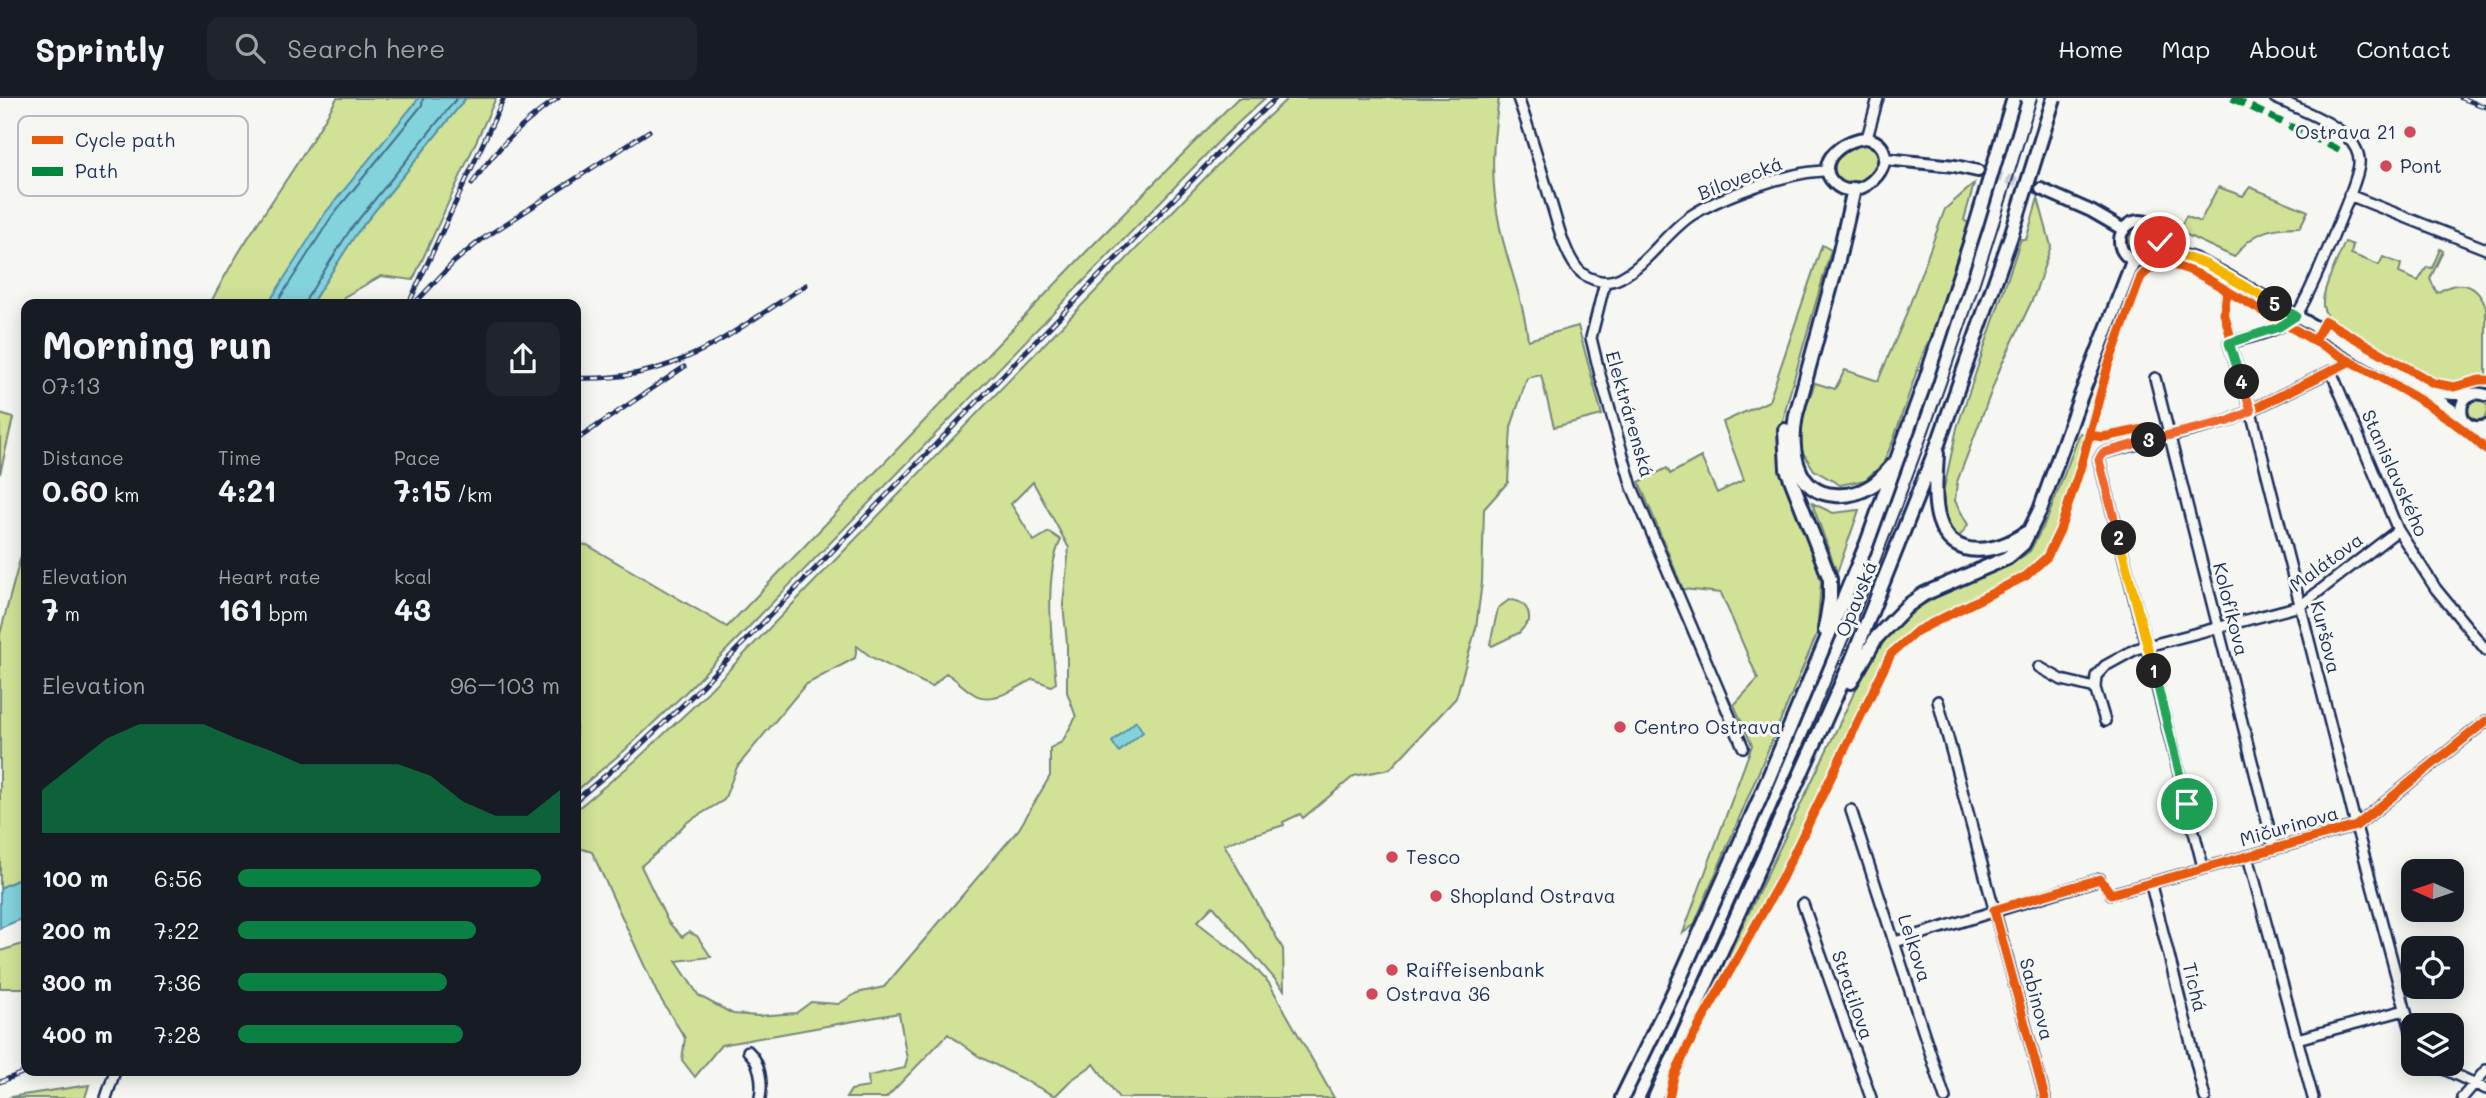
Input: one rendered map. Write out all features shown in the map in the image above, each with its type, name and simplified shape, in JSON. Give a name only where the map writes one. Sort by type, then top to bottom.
[{"type":"main road","name":"Opavská","points":[[1622,1098],[1676,987],[1821,656],[1867,542],[1899,458],[1976,225],[2014,98]]},
{"type":"main road","name":"Opavská","points":[[1655,1098],[1824,727],[1873,610],[1938,444],[2011,236],[2054,98]]},
{"type":"main road","points":[[1854,189],[1793,437],[1795,460],[1805,481],[1814,489],[1823,494],[1849,495],[1871,486],[1899,458]]},
{"type":"main road","points":[[1824,727],[1868,651],[1897,614],[1924,594],[2012,555],[2019,548],[2040,510],[2134,259]]},
{"type":"main road","points":[[1810,360],[1789,412],[1785,449],[1789,474],[1830,579],[1829,608],[1821,656]]},
{"type":"main road","points":[[1938,444],[1938,514],[1942,528],[1950,538],[1969,548],[1989,550],[2006,545],[2029,531]]},
{"type":"street","points":[[1518,98],[1563,243],[1575,267],[1589,279],[1605,282]]},
{"type":"street","points":[[1867,138],[1878,98]]},
{"type":"street","points":[[2275,98],[2332,126],[2348,138],[2358,155],[2359,167],[2349,195],[2311,287],[2296,316]]},
{"type":"street","points":[[1867,138],[1880,145],[1885,159],[1879,174],[1868,184],[1854,189],[1838,186],[1831,180],[1828,171],[1830,158],[1841,146],[1855,139],[1867,138]]},
{"type":"street","points":[[1885,159],[1978,171]]},
{"type":"street","name":"Bílovecká","points":[[1605,282],[1619,279],[1634,268],[1691,215],[1776,180],[1814,171],[1828,171]]},
{"type":"street","points":[[2041,189],[2091,211],[2124,230]]},
{"type":"street","points":[[2349,195],[2486,249]]},
{"type":"street","points":[[2135,222],[2148,223],[2157,231],[2158,248],[2147,259],[2134,259],[2128,257],[2120,241],[2124,230],[2135,222]]},
{"type":"street","points":[[2158,248],[2206,264],[2423,389],[2486,437]]},
{"type":"street","name":"Elektrárenská","points":[[1605,282],[1591,338],[1632,487],[1743,747]]},
{"type":"street","name":"Kuršova","points":[[2296,316],[2279,327],[2229,343],[2251,411],[2406,1013]]},
{"type":"street","name":"Stanislavského","points":[[2251,411],[2331,371],[2398,530],[2436,589],[2486,650]]},
{"type":"street","name":"Kolofíkova","points":[[2155,378],[2274,848]]},
{"type":"street","points":[[2423,389],[2453,394],[2482,393]]},
{"type":"street","points":[[2462,417],[2461,405],[2466,398],[2482,393]]},
{"type":"street","points":[[2203,867],[2099,460],[2103,453],[2229,421],[2251,411]]},
{"type":"street","points":[[2473,427],[2486,426]]},
{"type":"street","name":"Malátova","points":[[2148,646],[2300,606],[2398,530]]},
{"type":"street","points":[[2105,721],[2095,688],[2096,676],[2105,666],[2136,649],[2148,646]]},
{"type":"street","points":[[2039,667],[2062,680],[2095,688]]},
{"type":"street","name":"Sabinova","points":[[1938,701],[2045,1098]]},
{"type":"street","name":"Mičurinova","points":[[2111,894],[2356,826],[2486,721]]},
{"type":"street","name":"Lelkova","points":[[1851,810],[1945,1098]]},
{"type":"street","points":[[2248,856],[2314,1098]]},
{"type":"street","points":[[1895,942],[2100,879]]},
{"type":"street","name":"Tichá","points":[[2151,885],[2205,1098]]},
{"type":"street","name":"Stratilova","points":[[1803,904],[1871,1098]]},
{"type":"street","points":[[2297,1039],[2405,1010]]},
{"type":"street","points":[[748,1051],[756,1058],[762,1088],[760,1098]]},
{"type":"street","points":[[2462,1098],[2486,1070]]},
{"type":"street","points":[[106,1098],[113,1076]]},
{"type":"street","points":[[2458,1076],[2486,1089]]},
{"type":"green space","points":[[337,98],[421,98],[280,299],[213,299],[240,251]]},
{"type":"green space","points":[[466,98],[496,98],[413,280],[381,276],[343,299],[314,299],[356,234]]},
{"type":"green space","points":[[1238,98],[1265,98],[1223,137],[683,695],[581,787],[581,544],[587,545],[727,627],[1088,250]]},
{"type":"green space","points":[[1288,98],[1499,98],[1493,178],[1500,228],[1528,340],[1578,326],[1602,415],[1554,427],[1541,375],[1527,378],[1511,427],[1508,482],[1484,509],[1482,582],[1476,628],[1456,698],[1390,769],[1354,776],[1303,818],[1300,814],[1283,822],[1284,825],[1224,844],[1283,949],[1284,990],[1213,906],[1197,922],[1254,967],[1269,983],[1334,1098],[1119,1098],[1094,1064],[1055,1096],[978,1056],[948,1034],[886,1098],[846,1098],[851,1090],[869,1087],[868,1076],[905,1068],[907,1059],[899,1013],[721,1045],[695,1077],[682,1060],[685,1038],[657,993],[592,852],[581,849],[581,806],[635,761],[694,706],[1234,148]],"holes":[[[1033,482],[1069,548],[1063,604],[1067,643],[1067,692],[1076,717],[1062,742],[1050,748],[1050,776],[1019,829],[884,987],[857,993],[838,1004],[811,1002],[796,1013],[758,1016],[733,1014],[699,996],[676,961],[711,957],[697,936],[689,932],[682,937],[668,922],[641,866],[686,823],[724,800],[737,767],[805,685],[855,658],[857,646],[871,657],[932,687],[946,673],[981,697],[1004,694],[1033,679],[1051,686],[1056,683],[1050,591],[1055,555],[1061,540],[1049,532],[1034,541],[1011,504]]]},
{"type":"green space","points":[[1859,143],[1870,145],[1876,150],[1879,156],[1877,164],[1866,178],[1847,184],[1836,176],[1835,165],[1843,152]]},
{"type":"green space","points":[[1974,184],[1964,220],[1968,223],[1934,332],[1923,353],[1883,464],[1865,480],[1840,485],[1814,470],[1802,451],[1798,429],[1815,383],[1835,389],[1845,370],[1878,381],[1945,209]]},
{"type":"green space","points":[[2218,187],[2243,196],[2250,187],[2308,211],[2300,227],[2280,228],[2262,233],[2248,242],[2234,257],[2178,231],[2186,216],[2200,222]]},
{"type":"green space","points":[[2038,198],[2051,246],[2034,296],[2001,366],[1957,482],[1955,501],[1968,525],[1960,536],[1952,532],[1945,517],[1943,493],[1957,428],[2021,239],[2026,240]]},
{"type":"green space","points":[[2141,227],[2151,233],[2154,240],[2151,248],[2141,240],[2140,253],[2130,247],[2128,240],[2133,229]]},
{"type":"green space","points":[[2345,242],[2353,245],[2351,254],[2379,265],[2383,257],[2401,264],[2399,273],[2418,281],[2427,267],[2432,268],[2440,249],[2443,251],[2430,279],[2437,293],[2452,286],[2466,286],[2478,293],[2486,308],[2486,377],[2450,383],[2437,382],[2329,321],[2323,300]]},
{"type":"green space","points":[[1822,245],[1831,250],[1787,403],[1778,445],[1782,472],[1810,543],[1821,582],[1817,634],[1694,925],[1683,933],[1752,745],[1734,705],[1758,679],[1721,593],[1683,589],[1639,482],[1667,468],[1670,474],[1701,457],[1717,493],[1744,480],[1723,422],[1769,401]]},
{"type":"green space","points":[[2478,400],[2485,403],[2485,417],[2478,420],[2471,417],[2468,410],[2471,403]]},
{"type":"green space","points":[[0,414],[13,418],[0,474]]},
{"type":"green space","points":[[2080,433],[2092,436],[2057,531],[2042,557],[2023,573],[1934,617],[1890,651],[1806,821],[1733,959],[1728,956],[1867,666],[1890,633],[1918,608],[2015,562],[2030,551],[2048,517]]},
{"type":"green space","points":[[1812,503],[1833,513],[1859,510],[1837,573]]},
{"type":"green space","points":[[21,556],[21,878],[0,888],[0,634]]},
{"type":"green space","points":[[1509,600],[1518,601],[1524,606],[1529,621],[1519,633],[1492,646],[1490,644],[1498,608]]},
{"type":"green space","points":[[21,945],[21,988],[0,988],[0,951]]},
{"type":"green space","points":[[89,1085],[85,1098],[8,1098],[16,1096]]},
{"type":"water","points":[[419,98],[466,98],[356,234],[314,299],[271,299],[326,212]]},
{"type":"water","points":[[1136,721],[1143,732],[1119,752],[1112,742]]},
{"type":"water","points":[[21,878],[21,919],[0,928],[0,888]]},
{"type":"tunnel","points":[[1978,171],[2041,189]]},
{"type":"tram line","points":[[1645,1098],[1834,675],[1909,487],[1955,358],[2037,98]]},
{"type":"railway","points":[[411,299],[504,98]]},
{"type":"railway","points":[[472,184],[510,137],[558,98]]},
{"type":"railway","points":[[581,796],[630,755],[688,700],[1229,142],[1276,98]]},
{"type":"railway","points":[[2461,98],[2486,107]]},
{"type":"railway","points":[[419,299],[454,262],[481,240],[649,131]]},
{"type":"railway","points":[[581,378],[611,377],[672,364],[725,337],[806,285]]},
{"type":"railway","points":[[581,437],[684,367]]},
{"type":"railway","points":[[0,1082],[21,1073]]},
{"type":"marked path","points":[[2232,98],[2343,152]]},
{"type":"cycle path","points":[[1669,1098],[1674,1076],[1688,1046],[1782,878],[1891,654],[1917,631],[2026,576],[2047,557],[2060,530],[2080,469],[2108,366],[2141,277],[2145,273],[2154,267],[2169,265],[2202,276],[2428,405],[2468,433],[2486,450]]},
{"type":"cycle path","points":[[2227,291],[2224,313],[2232,342],[2229,343],[2251,411]]},
{"type":"cycle path","points":[[2314,341],[2325,321],[2433,383],[2454,387],[2486,380]]},
{"type":"cycle path","points":[[2089,435],[2103,437],[2149,428],[2156,438],[2229,421],[2349,362]]},
{"type":"cycle path","points":[[2045,1098],[1994,910],[2100,879],[2111,894],[2356,826],[2486,721]]},
{"type":"place","name":"Ostrava 21","points":[[2410,132]]},
{"type":"place","name":"Pont","points":[[2386,166]]},
{"type":"place","name":"Centro Ostrava","points":[[1620,727]]},
{"type":"place","name":"Tesco","points":[[1392,857]]},
{"type":"place","name":"Shopland Ostrava","points":[[1436,896]]},
{"type":"place","name":"Raiffeisenbank","points":[[1392,970]]},
{"type":"place","name":"Ostrava 36","points":[[1372,994]]},
{"type":"route","points":[[2160,242],[2158,248],[2194,258],[2296,316],[2279,327],[2229,343],[2251,411],[2229,421],[2103,453],[2099,460],[2187,804]]}]
